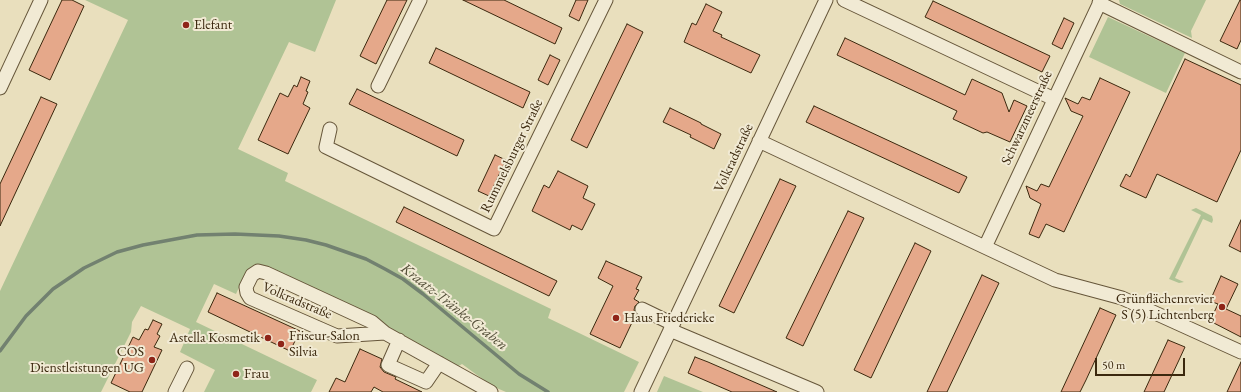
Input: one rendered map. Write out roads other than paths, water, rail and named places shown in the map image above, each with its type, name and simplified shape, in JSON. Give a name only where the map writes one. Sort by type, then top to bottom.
[{"type":"street","points":[[0,88],[4,69],[41,0]]},
{"type":"street","points":[[378,86],[420,0]]},
{"type":"street","name":"Rummelsburger Straße","points":[[330,129],[326,147],[494,229],[606,0]]},
{"type":"street","name":"Volkradstraße","points":[[641,392],[826,0]]},
{"type":"street","points":[[844,0],[1054,99]]},
{"type":"street","name":"Schwarzmeerstraße","points":[[984,247],[1100,2],[1241,72]]},
{"type":"street","points":[[760,141],[1055,280],[1122,298],[1241,352]]},
{"type":"street","name":"Volkradstraße","points":[[385,333],[337,336],[250,298],[246,287],[252,274],[258,271],[266,273],[372,322],[385,333],[487,391]]},
{"type":"street","points":[[642,309],[671,327],[817,392]]},
{"type":"street","points":[[399,340],[388,365],[426,382],[439,363]]},
{"type":"street","points":[[175,392],[187,368]]},
{"type":"waterway","name":"Kraatz-Tränke-Graben","points":[[0,351],[26,316],[53,289],[84,268],[117,252],[143,245],[197,235],[235,234],[279,236],[326,245],[366,259],[403,279],[519,374],[548,392]]},
{"type":"place","name":"Elefant","points":[[186,25]]},
{"type":"place","name":"Grünflächenrevier S (5) Lichtenberg","points":[[1222,307]]},
{"type":"place","name":"Haus Friederieke","points":[[616,318]]},
{"type":"place","name":"Astella Kosmetik","points":[[268,338]]},
{"type":"place","name":"Friseur-Salon Silvia","points":[[281,344]]},
{"type":"place","name":"COS Dienstleistungen UG","points":[[152,360]]},
{"type":"place","name":"Frau","points":[[236,374]]}]
